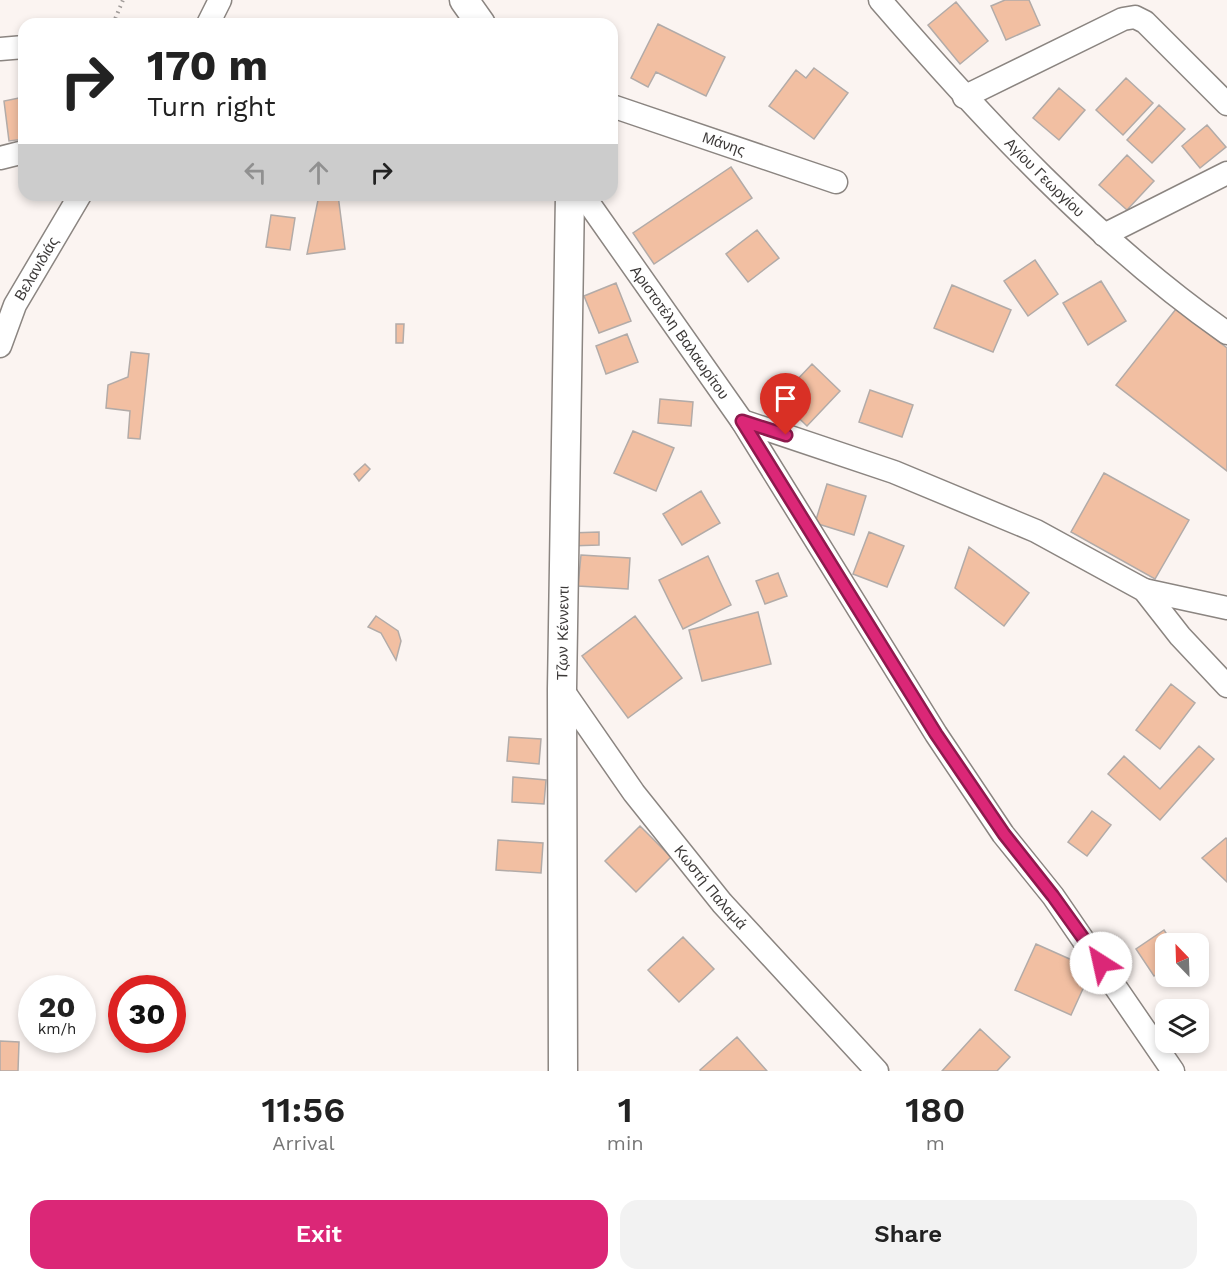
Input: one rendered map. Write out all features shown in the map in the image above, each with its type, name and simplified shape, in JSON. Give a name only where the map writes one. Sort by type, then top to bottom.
[{"type":"street","points":[[211,18],[220,0]]},
{"type":"street","points":[[464,0],[477,18]]},
{"type":"street","name":"Αγίου Γεωργίου","points":[[880,0],[964,97],[1104,235],[1197,312],[1227,333]]},
{"type":"street","points":[[964,97],[1123,19],[1135,17],[1145,22],[1227,104]]},
{"type":"street","points":[[0,49],[18,48]]},
{"type":"street","name":"Μάνης","points":[[618,108],[836,182]]},
{"type":"street","points":[[0,158],[18,154]]},
{"type":"street","points":[[1104,235],[1227,173]]},
{"type":"street","name":"Βελανιδιάς","points":[[0,346],[15,305],[76,201]]},
{"type":"street","name":"Τζων Κέννεντι","points":[[563,1071],[562,689],[570,201]]},
{"type":"street","name":"Αριστοτέλη Βαλαωρίτου","points":[[587,201],[742,421],[936,734],[1004,834],[1053,896],[1124,996],[1173,1071]]},
{"type":"street","points":[[742,421],[894,472],[1036,531],[1144,590],[1227,608]]},
{"type":"street","points":[[1144,590],[1180,636],[1227,686]]},
{"type":"street","name":"Κωστή Παλαμά","points":[[562,689],[634,793],[722,903],[877,1071]]},
{"type":"path","points":[[116,18],[123,0]]},
{"type":"building","points":[[1005,0],[1029,0],[1040,25],[1006,40],[991,6]]},
{"type":"building","points":[[956,2],[988,41],[960,64],[928,25]]},
{"type":"building","points":[[658,24],[725,57],[706,96],[656,72],[648,87],[631,78]]},
{"type":"building","points":[[814,68],[848,93],[814,139],[769,106],[796,70],[806,78]]},
{"type":"building","points":[[1126,78],[1153,103],[1123,135],[1096,110]]},
{"type":"building","points":[[1059,88],[1085,110],[1059,140],[1033,118]]},
{"type":"building","points":[[18,98],[18,140],[9,141],[4,101]]},
{"type":"building","points":[[1159,105],[1185,129],[1152,163],[1127,140]]},
{"type":"building","points":[[1207,125],[1226,147],[1200,168],[1182,146]]},
{"type":"building","points":[[1127,155],[1154,181],[1127,210],[1099,185]]},
{"type":"building","points":[[731,167],[752,198],[654,264],[633,233]]},
{"type":"building","points":[[318,201],[339,201],[345,249],[307,254]]},
{"type":"building","points":[[271,215],[295,218],[290,250],[266,247]]},
{"type":"building","points":[[757,230],[779,258],[748,282],[726,254]]},
{"type":"building","points":[[1035,260],[1058,294],[1028,316],[1004,281]]},
{"type":"building","points":[[1101,281],[1126,321],[1088,345],[1063,303]]},
{"type":"building","points":[[616,283],[631,321],[599,333],[584,296]]},
{"type":"building","points":[[952,285],[1011,310],[993,352],[934,328]]},
{"type":"building","points":[[1176,309],[1227,348],[1227,471],[1116,385]]},
{"type":"building","points":[[396,324],[404,324],[403,343],[396,343]]},
{"type":"building","points":[[627,334],[638,362],[606,374],[596,346]]},
{"type":"building","points":[[131,352],[149,354],[140,439],[128,438],[130,411],[106,408],[108,385],[128,377]]},
{"type":"building","points":[[812,364],[840,391],[807,426],[779,399]]},
{"type":"building","points":[[870,390],[913,405],[902,437],[859,422]]},
{"type":"building","points":[[660,399],[693,402],[691,426],[658,423]]},
{"type":"building","points":[[633,431],[674,448],[656,491],[614,473]]},
{"type":"building","points":[[365,464],[370,469],[359,481],[354,474]]},
{"type":"building","points":[[1104,473],[1189,520],[1155,579],[1071,532]]},
{"type":"building","points":[[827,484],[866,496],[854,535],[815,523]]},
{"type":"building","points":[[701,491],[720,523],[682,545],[663,514]]},
{"type":"building","points":[[599,532],[599,545],[569,546],[569,533]]},
{"type":"building","points":[[869,532],[904,546],[887,587],[853,574]]},
{"type":"building","points":[[969,547],[1029,593],[1004,626],[955,588]]},
{"type":"building","points":[[581,555],[630,558],[628,589],[578,586]]},
{"type":"building","points":[[708,556],[731,605],[683,629],[659,580]]},
{"type":"building","points":[[778,573],[787,596],[765,604],[756,581]]},
{"type":"building","points":[[758,612],[771,664],[702,681],[689,630]]},
{"type":"building","points":[[376,616],[398,631],[401,641],[396,660],[381,633],[368,627]]},
{"type":"building","points":[[635,616],[682,678],[628,718],[582,656]]},
{"type":"building","points":[[1171,684],[1195,703],[1160,749],[1136,730]]},
{"type":"building","points":[[509,737],[541,739],[539,764],[507,761]]},
{"type":"building","points":[[1199,746],[1214,759],[1160,820],[1108,774],[1124,756],[1160,789]]},
{"type":"building","points":[[513,777],[546,780],[544,804],[512,802]]},
{"type":"building","points":[[1092,811],[1111,825],[1087,856],[1068,842]]},
{"type":"building","points":[[640,826],[671,857],[636,892],[605,861]]},
{"type":"building","points":[[1227,839],[1227,882],[1202,858]]},
{"type":"building","points":[[498,840],[543,843],[541,873],[496,870]]},
{"type":"building","points":[[1155,936],[1155,975],[1154,976],[1136,949]]},
{"type":"building","points":[[683,937],[714,969],[679,1002],[648,970]]},
{"type":"building","points":[[1036,944],[1092,969],[1071,1015],[1015,990]]},
{"type":"building","points":[[980,1029],[1010,1057],[997,1071],[942,1071]]},
{"type":"building","points":[[737,1037],[767,1071],[700,1070]]},
{"type":"building","points":[[0,1041],[18,1042],[18,1071],[0,1071]]},
{"type":"route","points":[[786,435],[742,421],[936,734],[1004,834],[1053,896],[1101,963]]}]
